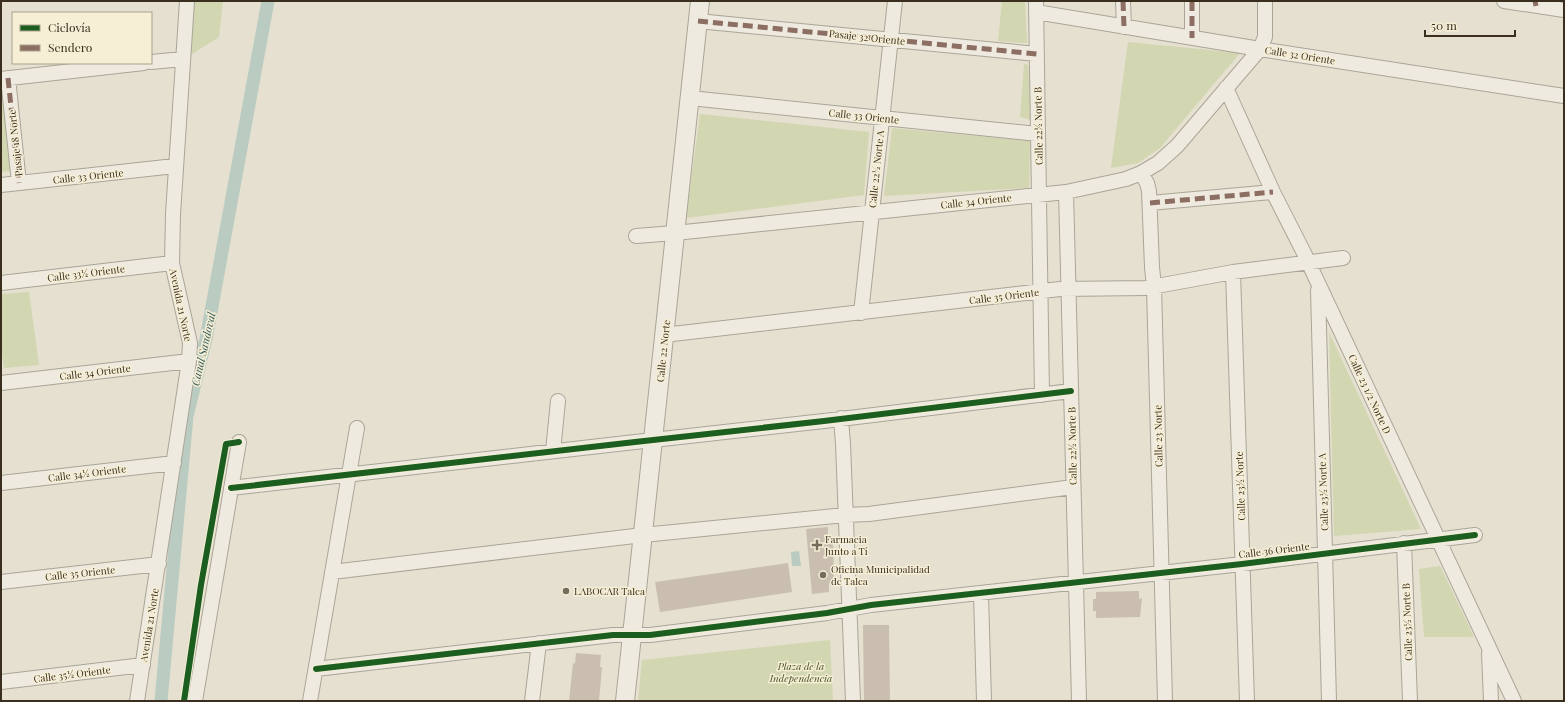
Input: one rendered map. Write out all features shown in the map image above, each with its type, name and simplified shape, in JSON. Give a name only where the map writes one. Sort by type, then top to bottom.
[{"type":"street","name":"Avenida 21 Norte","points":[[137,701],[189,361],[190,343],[172,263],[175,166],[187,1]]},
{"type":"street","name":"Calle 22 Norte","points":[[625,701],[700,1]]},
{"type":"street","name":"Calle 22½ Norte A","points":[[861,313],[895,1]]},
{"type":"street","points":[[1124,1],[1124,27]]},
{"type":"street","points":[[1192,1],[1192,38]]},
{"type":"street","points":[[1260,49],[1265,37],[1265,1]]},
{"type":"street","points":[[1504,1],[1536,3],[1564,10]]},
{"type":"street","name":"Calle 32 Oriente","points":[[1036,7],[1124,27],[1564,96]]},
{"type":"street","name":"Calle 22½ Norte B","points":[[1036,7],[1042,395]]},
{"type":"street","name":"Pasaje 32 Oriente","points":[[698,21],[1037,54]]},
{"type":"street","name":"Calle 34 Oriente","points":[[636,236],[1066,192],[1115,183],[1141,173],[1158,163],[1177,146],[1260,49]]},
{"type":"street","points":[[152,62],[183,59]]},
{"type":"street","points":[[5,78],[135,64]]},
{"type":"street","name":"Pasaje 18 Norte","points":[[5,78],[19,183]]},
{"type":"street","name":"Calle 23 1/2 Norte D","points":[[1226,88],[1273,192],[1318,283],[1514,701]]},
{"type":"street","name":"Calle 33 Oriente","points":[[690,98],[1038,134]]},
{"type":"street","name":"Calle 33 Oriente","points":[[1,185],[175,166]]},
{"type":"street","name":"Calle 23 Norte","points":[[1141,173],[1148,187],[1150,203],[1154,287],[1165,701]]},
{"type":"street","name":"Calle 22½ Norte B","points":[[1066,192],[1079,701]]},
{"type":"street","points":[[1150,203],[1273,192]]},
{"type":"street","name":"Calle 35 Oriente","points":[[664,335],[1041,292],[1154,287],[1233,272],[1343,258]]},
{"type":"street","name":"Calle 33½ Oriente","points":[[1,283],[172,263]]},
{"type":"street","name":"Calle 23½ Norte","points":[[1233,272],[1247,701]]},
{"type":"street","name":"Calle 23½ Norte A","points":[[1318,283],[1329,701]]},
{"type":"street","name":"Calle 34 Oriente","points":[[1,383],[189,361]]},
{"type":"street","points":[[231,488],[816,422],[1071,391]]},
{"type":"street","points":[[553,451],[558,401]]},
{"type":"street","points":[[841,418],[853,701]]},
{"type":"street","points":[[310,701],[357,428]]},
{"type":"street","points":[[195,701],[239,442]]},
{"type":"street","name":"Calle 34½ Oriente","points":[[1,483],[174,463]]},
{"type":"street","points":[[332,572],[643,535],[869,514],[1073,487]]},
{"type":"street","name":"Calle 36 Oriente","points":[[316,669],[614,635],[658,634],[820,614],[871,605],[1076,584],[1475,535]]},
{"type":"street","name":"Calle 23½ Norte B","points":[[1404,543],[1410,701]]},
{"type":"street","name":"Calle 35 Oriente","points":[[1,582],[159,564]]},
{"type":"street","points":[[981,594],[984,701]]},
{"type":"street","points":[[532,701],[539,643]]},
{"type":"street","points":[[1488,647],[1491,701]]},
{"type":"street","name":"Calle 35½ Oriente","points":[[1,682],[143,665]]},
{"type":"green space","points":[[193,1],[223,1],[219,37],[189,56]]},
{"type":"green space","points":[[1002,1],[1025,1],[1027,43],[998,41]]},
{"type":"green space","points":[[1128,42],[1240,53],[1160,148],[1138,163],[1111,168]]},
{"type":"green space","points":[[1024,64],[1028,65],[1032,120],[1020,117]]},
{"type":"green space","points":[[1,91],[12,171],[1,172]]},
{"type":"green space","points":[[700,114],[869,132],[864,195],[686,218]]},
{"type":"green space","points":[[892,128],[1030,141],[1029,188],[884,196]]},
{"type":"green space","points":[[29,292],[39,365],[4,368],[1,347],[1,294]]},
{"type":"green space","points":[[1329,332],[1421,529],[1334,536]]},
{"type":"green space","points":[[1440,566],[1474,637],[1424,637],[1419,569]]},
{"type":"green space","name":"Plaza de la Independencia","points":[[830,640],[833,701],[638,701],[642,660]]},
{"type":"shaded area","points":[[799,551],[801,566],[792,566],[791,552]]},
{"type":"building","points":[[828,527],[828,538],[833,538],[834,582],[829,583],[829,592],[812,594],[806,529]]},
{"type":"building","points":[[788,563],[792,592],[660,612],[655,582]]},
{"type":"building","points":[[1139,591],[1139,599],[1142,598],[1140,617],[1096,618],[1096,611],[1093,611],[1093,599],[1096,599],[1096,592]]},
{"type":"building","points":[[863,625],[889,625],[890,701],[864,701]]},
{"type":"building","points":[[576,653],[601,655],[600,667],[602,667],[599,701],[569,701],[573,663],[575,664]]},
{"type":"waterway","name":"Canal Sandoval","points":[[161,701],[187,416],[206,339],[268,1]]},
{"type":"marked path","points":[[1123,1],[1124,27]]},
{"type":"marked path","points":[[1192,1],[1192,38]]},
{"type":"marked path","points":[[1535,1],[1536,6]]},
{"type":"marked path","points":[[698,21],[1037,54]]},
{"type":"marked path","points":[[8,78],[19,183]]},
{"type":"marked path","points":[[1150,203],[1273,192]]},
{"type":"cycle path","points":[[231,488],[824,421],[1071,391]]},
{"type":"cycle path","points":[[184,701],[201,585],[226,444],[239,442]]},
{"type":"cycle path","points":[[316,669],[613,635],[650,635],[827,613],[871,605],[1242,564],[1475,535]]},
{"type":"place","name":"Farmacia Junto a Tí","points":[[817,545]]},
{"type":"place","name":"Oficina Municipalidad de Talca","points":[[823,575]]},
{"type":"place","name":"LABOCAR Talca","points":[[566,591]]}]
